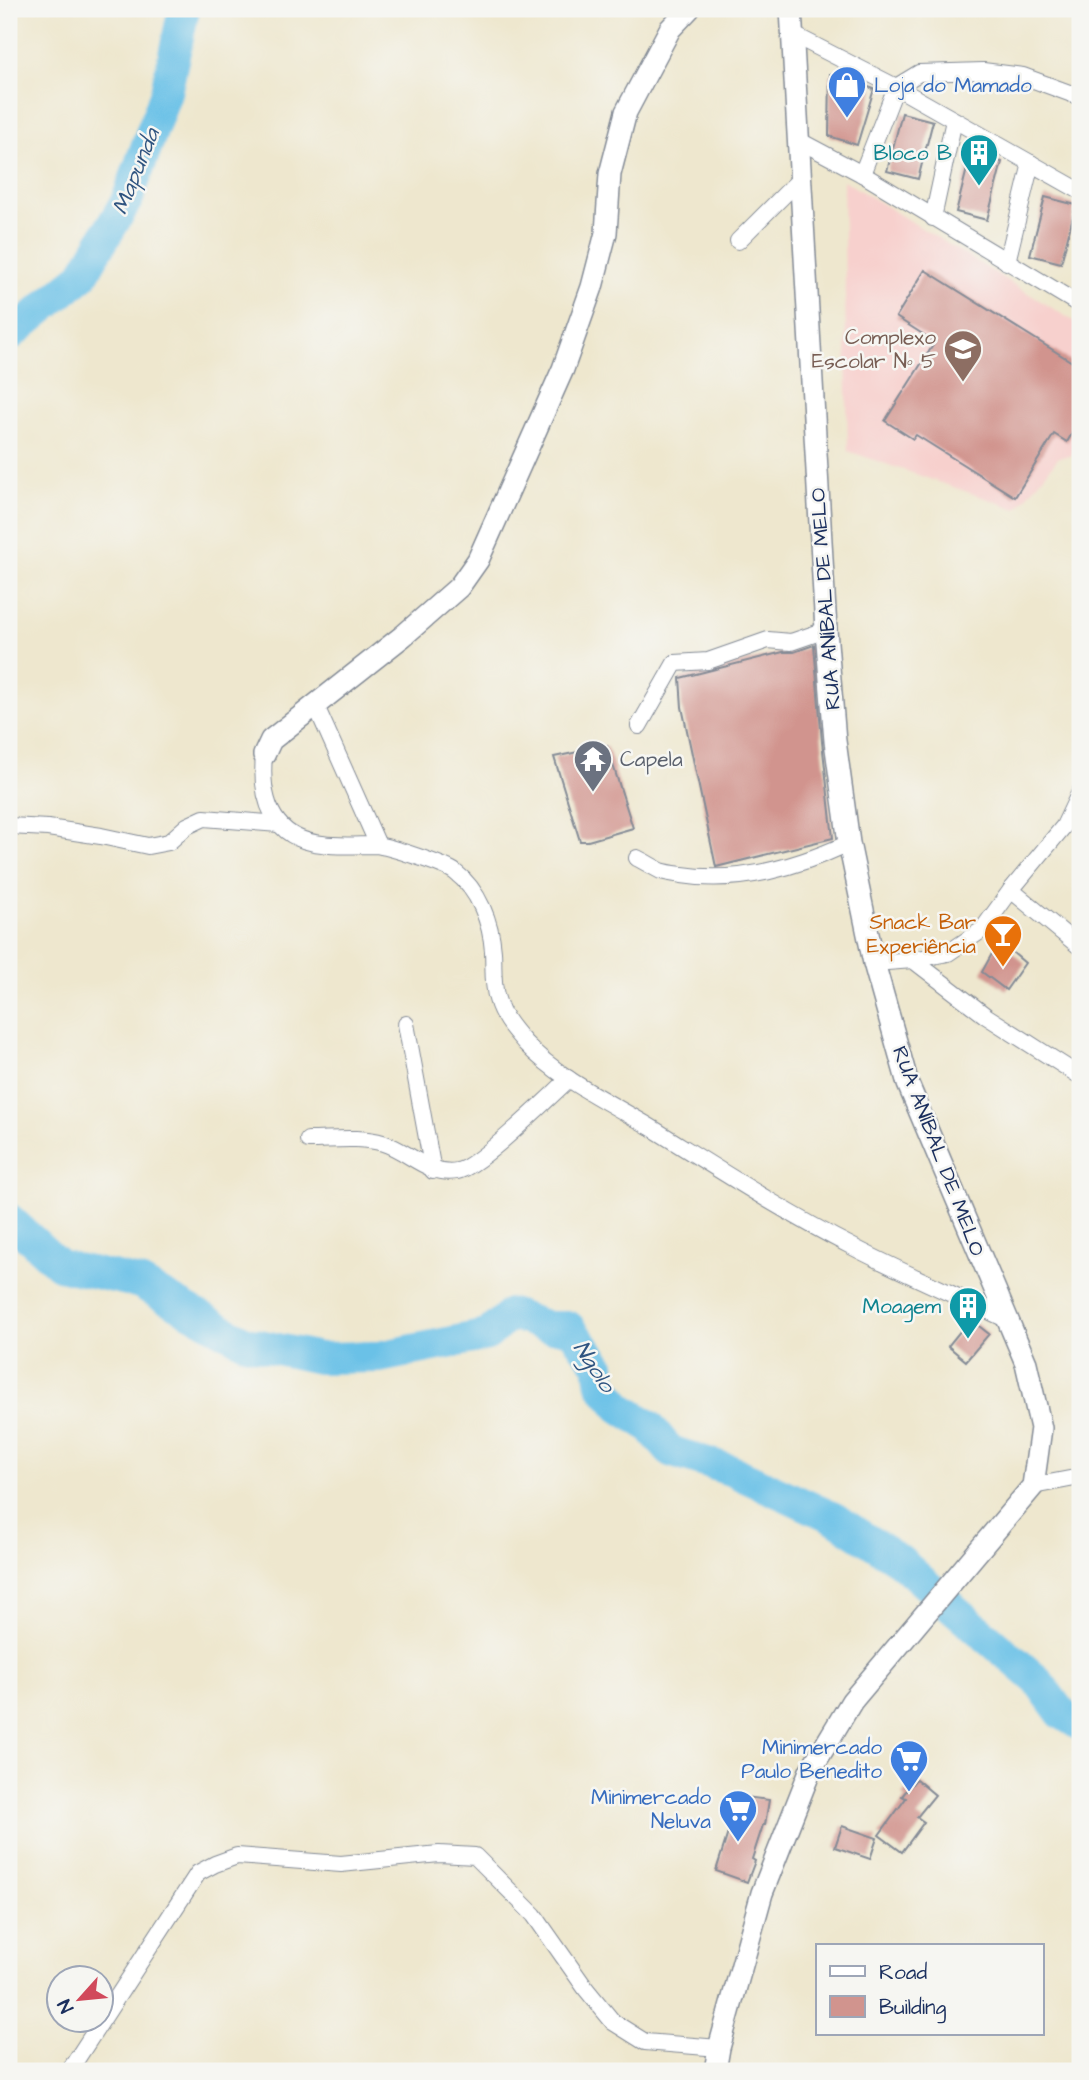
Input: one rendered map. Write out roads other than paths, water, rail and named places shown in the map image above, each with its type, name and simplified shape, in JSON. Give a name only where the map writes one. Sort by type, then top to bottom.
[{"type":"street","points":[[689,9],[670,29],[626,112],[610,174],[606,233],[592,287],[563,369],[478,560],[459,586],[403,636],[271,740],[264,755],[262,779],[267,803],[279,824],[298,838],[319,844],[378,845],[454,871],[475,892],[485,916],[493,949],[496,998],[507,1023],[528,1046],[569,1079],[853,1248],[1006,1319]]},
{"type":"street","name":"RUA ANÍBAL DE MELO","points":[[791,9],[826,630],[835,741],[849,843],[874,963],[908,1084],[1026,1363],[1041,1428],[1033,1486]]},
{"type":"street","points":[[792,34],[896,86],[1080,191]]},
{"type":"street","points":[[862,174],[896,86],[919,73],[983,71],[1023,76],[1080,97]]},
{"type":"street","points":[[933,218],[954,120]]},
{"type":"street","points":[[798,140],[862,174],[1007,262],[1079,301]]},
{"type":"street","points":[[1007,262],[1031,163]]},
{"type":"street","points":[[738,241],[800,179]]},
{"type":"street","points":[[639,726],[675,663],[709,661],[768,640],[791,642],[826,630]]},
{"type":"street","points":[[316,706],[378,845]]},
{"type":"street","points":[[874,963],[913,960],[948,953],[982,930],[1064,826],[1080,792]]},
{"type":"street","points":[[9,826],[61,830],[148,846],[169,842],[187,826],[204,818],[279,824]]},
{"type":"street","points":[[637,858],[663,872],[694,877],[723,877],[788,867],[822,856],[849,843]]},
{"type":"street","points":[[1011,890],[1080,947]]},
{"type":"street","points":[[913,960],[986,1016],[1080,1076]]},
{"type":"street","points":[[406,1024],[433,1171]]},
{"type":"street","points":[[308,1140],[383,1143],[433,1171],[459,1171],[482,1158],[569,1079]]},
{"type":"street","points":[[715,2071],[762,1893],[810,1771],[852,1701],[1033,1486],[1080,1477]]},
{"type":"street","points":[[69,2071],[198,1873],[237,1856],[341,1864],[439,1854],[475,1856],[534,1915],[586,1989],[613,2022],[645,2042],[719,2048]]},
{"type":"waterway","name":"Mapunda","points":[[9,336],[82,276],[128,198],[166,92],[184,9]]},
{"type":"waterway","name":"Ngolo","points":[[9,1219],[59,1265],[140,1283],[245,1342],[319,1358],[379,1357],[487,1335],[511,1314],[548,1327],[569,1327],[599,1365],[602,1385],[620,1407],[649,1426],[670,1451],[730,1470],[834,1518],[900,1561],[1038,1681],[1061,1713],[1080,1725]]},
{"type":"place","name":"Loja do Mamado","points":[[847,119]]},
{"type":"place","name":"Bloco B","points":[[979,187]]},
{"type":"place","name":"Complexo Escolar Nº 5","points":[[963,383]]},
{"type":"place","name":"Capela","points":[[593,793]]},
{"type":"place","name":"Snack Bar Experiência","points":[[1003,968]]},
{"type":"place","name":"Moagem","points":[[968,1340]]},
{"type":"place","name":"Minimercado Paulo Benedito","points":[[909,1793]]},
{"type":"place","name":"Minimercado Neluva","points":[[738,1843]]}]
